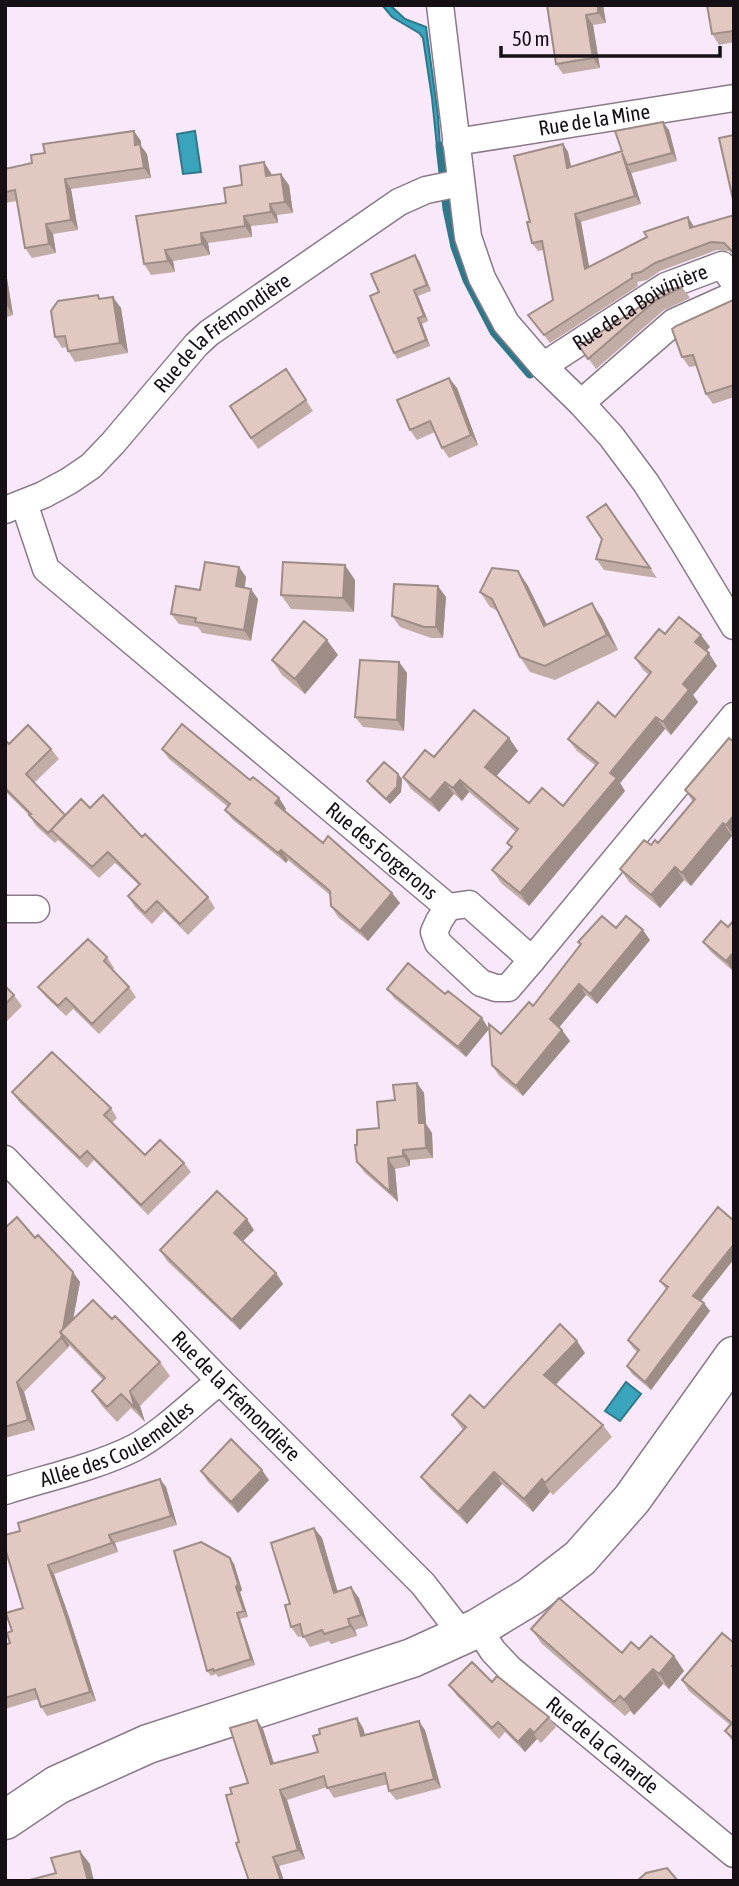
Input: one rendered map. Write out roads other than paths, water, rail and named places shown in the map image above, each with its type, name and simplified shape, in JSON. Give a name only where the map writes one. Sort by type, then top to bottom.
[{"type":"main road","points":[[5,1820],[57,1785],[148,1744],[412,1658],[469,1633],[531,1596],[587,1551],[632,1499],[734,1356]]},
{"type":"street","points":[[440,5],[456,142],[446,186],[482,278],[506,323],[543,366],[611,436],[646,483],[734,626]]},
{"type":"street","name":"Rue de la Mine","points":[[456,142],[734,98]]},
{"type":"street","name":"Rue de la Frémondière","points":[[15,506],[43,495],[91,466],[209,333],[399,202],[446,186]]},
{"type":"street","name":"Rue de la Boivinière","points":[[543,366],[666,286],[722,265],[734,282]]},
{"type":"street","name":"Rue de la Boivinière","points":[[581,403],[674,322],[734,295]]},
{"type":"street","name":"Rue des Forgerons","points":[[15,506],[46,569],[448,907],[469,904],[532,960]]},
{"type":"street","points":[[448,907],[434,932],[438,943],[481,983],[496,988],[508,988],[734,716]]},
{"type":"street","points":[[5,909],[36,909]]},
{"type":"street","name":"Rue de la Frémondière","points":[[5,1159],[220,1381],[423,1584],[451,1620],[469,1633]]},
{"type":"street","name":"Allée des Coulemelles","points":[[5,1491],[104,1461],[134,1447],[156,1433],[220,1381]]},
{"type":"street","name":"Rue de la Canarde","points":[[469,1633],[734,1854]]},
{"type":"water","points":[[382,5],[390,5],[405,19],[426,27],[440,146],[437,147],[423,38],[392,17]]},
{"type":"water","points":[[195,131],[201,172],[183,174],[177,134]]},
{"type":"water","points":[[626,1382],[641,1394],[620,1421],[605,1411]]},
{"type":"waterway","points":[[440,146],[447,209],[455,247],[467,280],[494,332],[530,374]]}]
